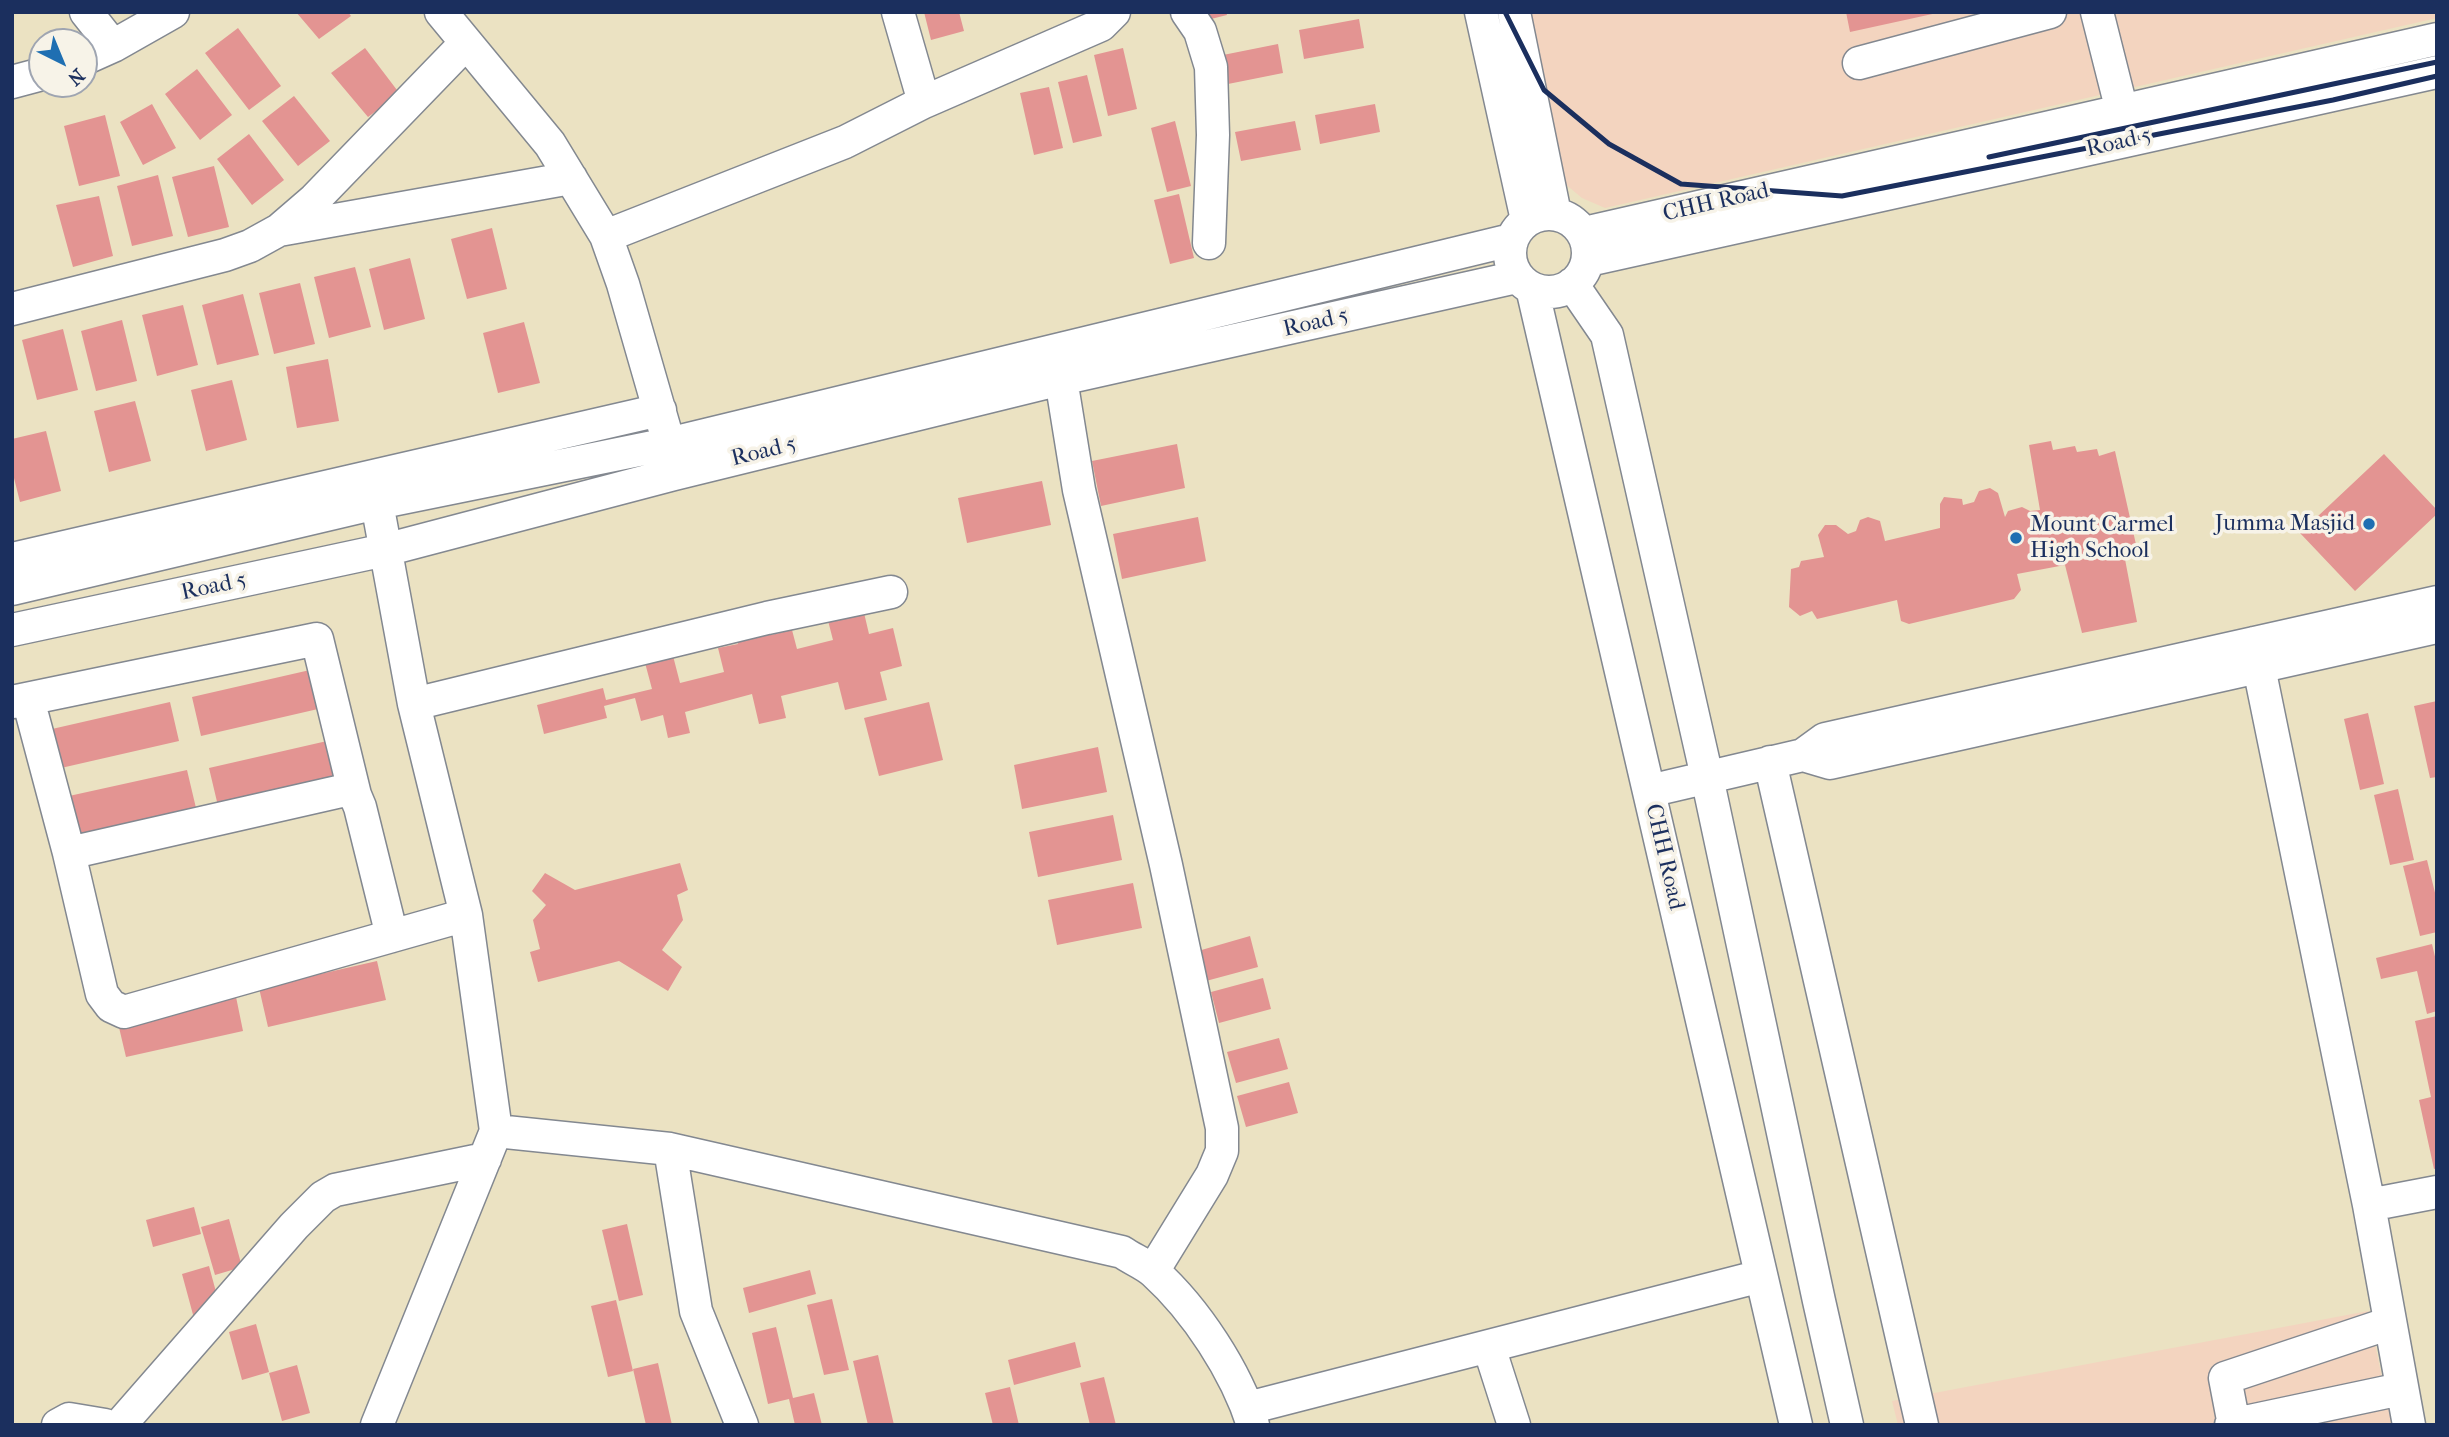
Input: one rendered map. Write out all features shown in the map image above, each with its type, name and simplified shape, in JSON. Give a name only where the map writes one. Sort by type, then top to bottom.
[{"type":"street","points":[[86,12],[113,46]]},
{"type":"street","points":[[98,53],[173,12]]},
{"type":"street","points":[[441,12],[550,144],[606,236],[660,411],[674,474]]},
{"type":"street","points":[[898,12],[924,102]]},
{"type":"street","points":[[606,236],[845,142],[924,102],[1101,25],[1114,12]]},
{"type":"street","points":[[1187,12],[1200,31],[1211,67],[1213,135],[1209,243]]},
{"type":"street","points":[[1480,12],[1531,224]]},
{"type":"street","points":[[1514,12],[1531,224],[1509,253],[1511,266],[1525,283],[1552,292],[1582,259]]},
{"type":"street","points":[[1859,63],[2050,12]]},
{"type":"street","points":[[2097,12],[2122,111]]},
{"type":"street","name":"Road 5","points":[[1849,173],[2437,39]]},
{"type":"street","points":[[12,309],[225,255],[250,246],[279,230],[315,199],[466,43]]},
{"type":"street","name":"Road 5","points":[[1801,214],[2437,72]]},
{"type":"street","name":"CHH Road","points":[[1582,259],[1849,173]]},
{"type":"street","points":[[279,230],[571,178]]},
{"type":"street","name":"CHH Road","points":[[1582,259],[1801,214]]},
{"type":"street","points":[[1531,224],[1572,221],[1607,335],[1707,777],[1847,1425]]},
{"type":"street","name":"Road 5","points":[[12,589],[377,503],[668,444],[1531,224]]},
{"type":"street","name":"Road 5","points":[[12,630],[386,550],[674,474],[1061,379],[1525,283]]},
{"type":"street","name":"CHH Road","points":[[1525,283],[1649,791],[1796,1425]]},
{"type":"street","points":[[1061,379],[1079,490],[1166,865],[1222,1128],[1222,1152],[1212,1175],[1153,1271]]},
{"type":"street","points":[[12,559],[660,411]]},
{"type":"street","points":[[377,503],[414,704],[466,915],[491,1145],[377,1425]]},
{"type":"street","points":[[414,704],[767,618],[891,592]]},
{"type":"street","points":[[2257,655],[2437,602]]},
{"type":"street","points":[[1649,791],[1803,755],[1825,739],[2257,655],[2437,626]]},
{"type":"street","points":[[392,936],[317,639],[20,700],[69,853],[102,993],[111,1006],[124,1012],[392,936],[466,915]]},
{"type":"street","points":[[2257,655],[2370,1205],[2409,1425]]},
{"type":"street","points":[[1770,762],[1922,1425]]},
{"type":"street","points":[[69,853],[346,790],[355,795]]},
{"type":"street","points":[[120,1425],[294,1226],[323,1197],[335,1190],[491,1145],[670,1149],[1122,1252],[1153,1271],[1187,1309],[1223,1359],[1250,1416],[1489,1347],[1761,1276]]},
{"type":"street","points":[[670,1149],[696,1311],[742,1425]]},
{"type":"street","points":[[2370,1205],[2437,1192]]},
{"type":"street","points":[[2390,1323],[2225,1378],[2233,1424],[2401,1389]]},
{"type":"street","points":[[1489,1347],[1514,1425]]},
{"type":"street","points":[[58,1425],[69,1419],[105,1425]]},
{"type":"shaded area","points":[[1517,12],[2437,12],[2437,18],[1605,208],[1582,198],[1564,183]]},
{"type":"shaded area","points":[[2368,1311],[2392,1425],[1898,1425],[1892,1401]]},
{"type":"building","points":[[296,12],[348,12],[351,16],[319,39]]},
{"type":"building","points":[[924,12],[959,12],[964,31],[931,40]]},
{"type":"building","points":[[1201,12],[1226,12],[1227,15],[1203,21]]},
{"type":"building","points":[[1846,12],[1936,12],[1937,13],[1850,32]]},
{"type":"building","points":[[1359,19],[1364,48],[1304,59],[1299,30]]},
{"type":"building","points":[[238,28],[281,86],[249,110],[205,53]]},
{"type":"building","points":[[1278,44],[1283,73],[1223,85],[1218,56]]},
{"type":"building","points":[[365,48],[400,94],[368,117],[331,73]]},
{"type":"building","points":[[1123,48],[1137,109],[1108,116],[1094,55]]},
{"type":"building","points":[[197,69],[232,115],[200,140],[165,94]]},
{"type":"building","points":[[1087,75],[1102,136],[1073,143],[1058,82]]},
{"type":"building","points":[[1049,87],[1063,148],[1034,155],[1020,93]]},
{"type":"building","points":[[294,96],[330,141],[298,166],[262,121]]},
{"type":"building","points":[[152,104],[176,148],[143,165],[120,122]]},
{"type":"building","points":[[1375,104],[1380,132],[1320,144],[1315,115]]},
{"type":"building","points":[[105,115],[120,176],[79,186],[64,126]]},
{"type":"building","points":[[1175,121],[1191,186],[1167,192],[1151,128]]},
{"type":"building","points":[[1295,121],[1301,150],[1241,161],[1235,132]]},
{"type":"building","points":[[249,134],[284,180],[252,205],[217,159]]},
{"type":"building","points":[[214,166],[229,227],[188,237],[172,177]]},
{"type":"building","points":[[158,175],[173,236],[132,246],[117,186]]},
{"type":"building","points":[[1179,194],[1194,258],[1170,264],[1154,200]]},
{"type":"building","points":[[99,196],[113,256],[73,267],[56,205]]},
{"type":"building","points":[[492,228],[507,289],[467,299],[451,239]]},
{"type":"building","points":[[410,258],[425,319],[384,330],[369,269]]},
{"type":"building","points":[[355,267],[371,327],[329,338],[314,277]]},
{"type":"building","points":[[300,283],[315,344],[274,354],[259,293]]},
{"type":"building","points":[[243,294],[259,355],[217,365],[202,305]]},
{"type":"building","points":[[183,305],[198,365],[157,376],[142,315]]},
{"type":"building","points":[[122,320],[137,381],[96,391],[81,331]]},
{"type":"building","points":[[524,322],[540,383],[498,393],[483,333]]},
{"type":"building","points":[[63,329],[78,390],[37,400],[22,340]]},
{"type":"building","points":[[328,359],[339,421],[297,428],[286,367]]},
{"type":"building","points":[[232,380],[247,440],[206,451],[191,390]]},
{"type":"building","points":[[135,401],[151,461],[109,472],[94,411]]},
{"type":"building","points":[[46,431],[61,491],[20,502],[12,470],[12,439]]},
{"type":"building","name":"Mount Carmel High School","points":[[2051,441],[2053,450],[2075,446],[2077,452],[2097,449],[2099,456],[2115,451],[2137,549],[2124,554],[2137,622],[2082,633],[2065,565],[2017,574],[2021,590],[2014,599],[1909,624],[1901,621],[1897,600],[1817,619],[1812,611],[1800,616],[1789,607],[1791,569],[1799,567],[1801,561],[1824,557],[1818,535],[1825,525],[1836,525],[1848,534],[1856,531],[1860,520],[1868,517],[1880,521],[1885,541],[1940,528],[1940,504],[1944,497],[1962,499],[1963,505],[1974,502],[1979,491],[1990,488],[1998,493],[2005,517],[2008,511],[2022,507],[2030,511],[2040,510],[2029,445]]},
{"type":"building","points":[[1177,444],[1185,488],[1101,506],[1092,461]]},
{"type":"building","name":"Jumma Masjid","points":[[2384,454],[2437,510],[2437,514],[2355,591],[2300,533]]},
{"type":"building","points":[[1042,481],[1051,525],[967,543],[958,498]]},
{"type":"building","points":[[1198,517],[1206,561],[1122,579],[1113,534]]},
{"type":"building","points":[[861,600],[869,634],[893,628],[902,666],[880,672],[887,700],[845,710],[838,682],[781,696],[786,718],[759,724],[752,694],[685,712],[690,733],[668,738],[663,715],[641,721],[635,698],[604,706],[607,718],[544,734],[537,705],[603,688],[606,700],[652,689],[644,659],[672,652],[680,683],[724,672],[718,648],[738,644],[734,626],[767,618],[771,635],[792,630],[797,649],[833,640],[825,609]]},
{"type":"building","points":[[310,670],[318,709],[201,736],[192,697]]},
{"type":"building","points":[[2437,701],[2437,777],[2430,778],[2414,706]]},
{"type":"building","points":[[170,702],[179,741],[61,768],[52,729]]},
{"type":"building","points":[[929,702],[943,760],[879,776],[864,718]]},
{"type":"building","points":[[2368,713],[2384,784],[2360,790],[2344,719]]},
{"type":"building","points":[[327,741],[335,780],[218,806],[209,768]]},
{"type":"building","points":[[1098,747],[1107,792],[1022,809],[1014,765]]},
{"type":"building","points":[[187,770],[196,808],[78,835],[69,796]]},
{"type":"building","points":[[2398,789],[2414,860],[2390,865],[2374,795]]},
{"type":"building","points":[[1113,815],[1122,860],[1038,877],[1029,832]]},
{"type":"building","points":[[2427,860],[2437,901],[2437,932],[2420,936],[2403,866]]},
{"type":"building","points":[[680,863],[688,890],[677,895],[683,920],[662,950],[682,967],[668,991],[619,961],[538,982],[530,952],[540,949],[533,920],[546,905],[532,891],[545,873],[575,890]]},
{"type":"building","points":[[1133,883],[1142,928],[1057,945],[1048,900]]},
{"type":"building","points":[[1250,936],[1258,967],[1206,981],[1198,951]]},
{"type":"building","points":[[2432,944],[2437,965],[2437,1011],[2427,1014],[2417,971],[2381,979],[2376,958]]},
{"type":"building","points":[[377,961],[386,1000],[268,1027],[259,988]]},
{"type":"building","points":[[1263,978],[1271,1009],[1219,1023],[1211,992]]},
{"type":"building","points":[[235,992],[243,1031],[126,1057],[117,1019]]},
{"type":"building","points":[[2437,1016],[2437,1168],[2434,1169],[2419,1100],[2431,1097],[2415,1021]]},
{"type":"building","points":[[1279,1038],[1288,1069],[1236,1083],[1227,1052]]},
{"type":"building","points":[[1289,1082],[1298,1113],[1246,1127],[1237,1096]]},
{"type":"building","points":[[194,1207],[201,1234],[153,1247],[146,1220]]},
{"type":"building","points":[[229,1219],[242,1267],[215,1275],[201,1227]]},
{"type":"building","points":[[627,1224],[643,1295],[619,1301],[602,1230]]},
{"type":"building","points":[[209,1266],[222,1314],[195,1322],[182,1274]]},
{"type":"building","points":[[810,1270],[816,1294],[749,1313],[743,1288]]},
{"type":"building","points":[[832,1299],[849,1370],[824,1375],[807,1305]]},
{"type":"building","points":[[616,1300],[633,1371],[608,1377],[591,1306]]},
{"type":"building","points":[[256,1324],[269,1372],[242,1380],[229,1332]]},
{"type":"building","points":[[776,1327],[793,1398],[814,1393],[822,1425],[795,1425],[789,1399],[768,1404],[752,1333]]},
{"type":"building","points":[[1075,1342],[1081,1367],[1014,1385],[1008,1360]]},
{"type":"building","points":[[878,1355],[894,1425],[868,1425],[853,1361]]},
{"type":"building","points":[[658,1363],[672,1425],[646,1425],[633,1369]]},
{"type":"building","points":[[297,1365],[310,1413],[282,1421],[269,1373]]},
{"type":"building","points":[[1104,1377],[1116,1425],[1090,1425],[1080,1383]]},
{"type":"building","points":[[1010,1387],[1019,1425],[993,1425],[985,1393]]},
{"type":"railway","points":[[1505,12],[1544,90],[1609,144],[1681,184],[1842,196],[2333,100],[2437,76]]},
{"type":"railway","points":[[1989,157],[2437,62]]},
{"type":"place","name":"Jumma Masjid","points":[[2369,524]]},
{"type":"place","name":"Mount Carmel High School","points":[[2016,538]]}]
